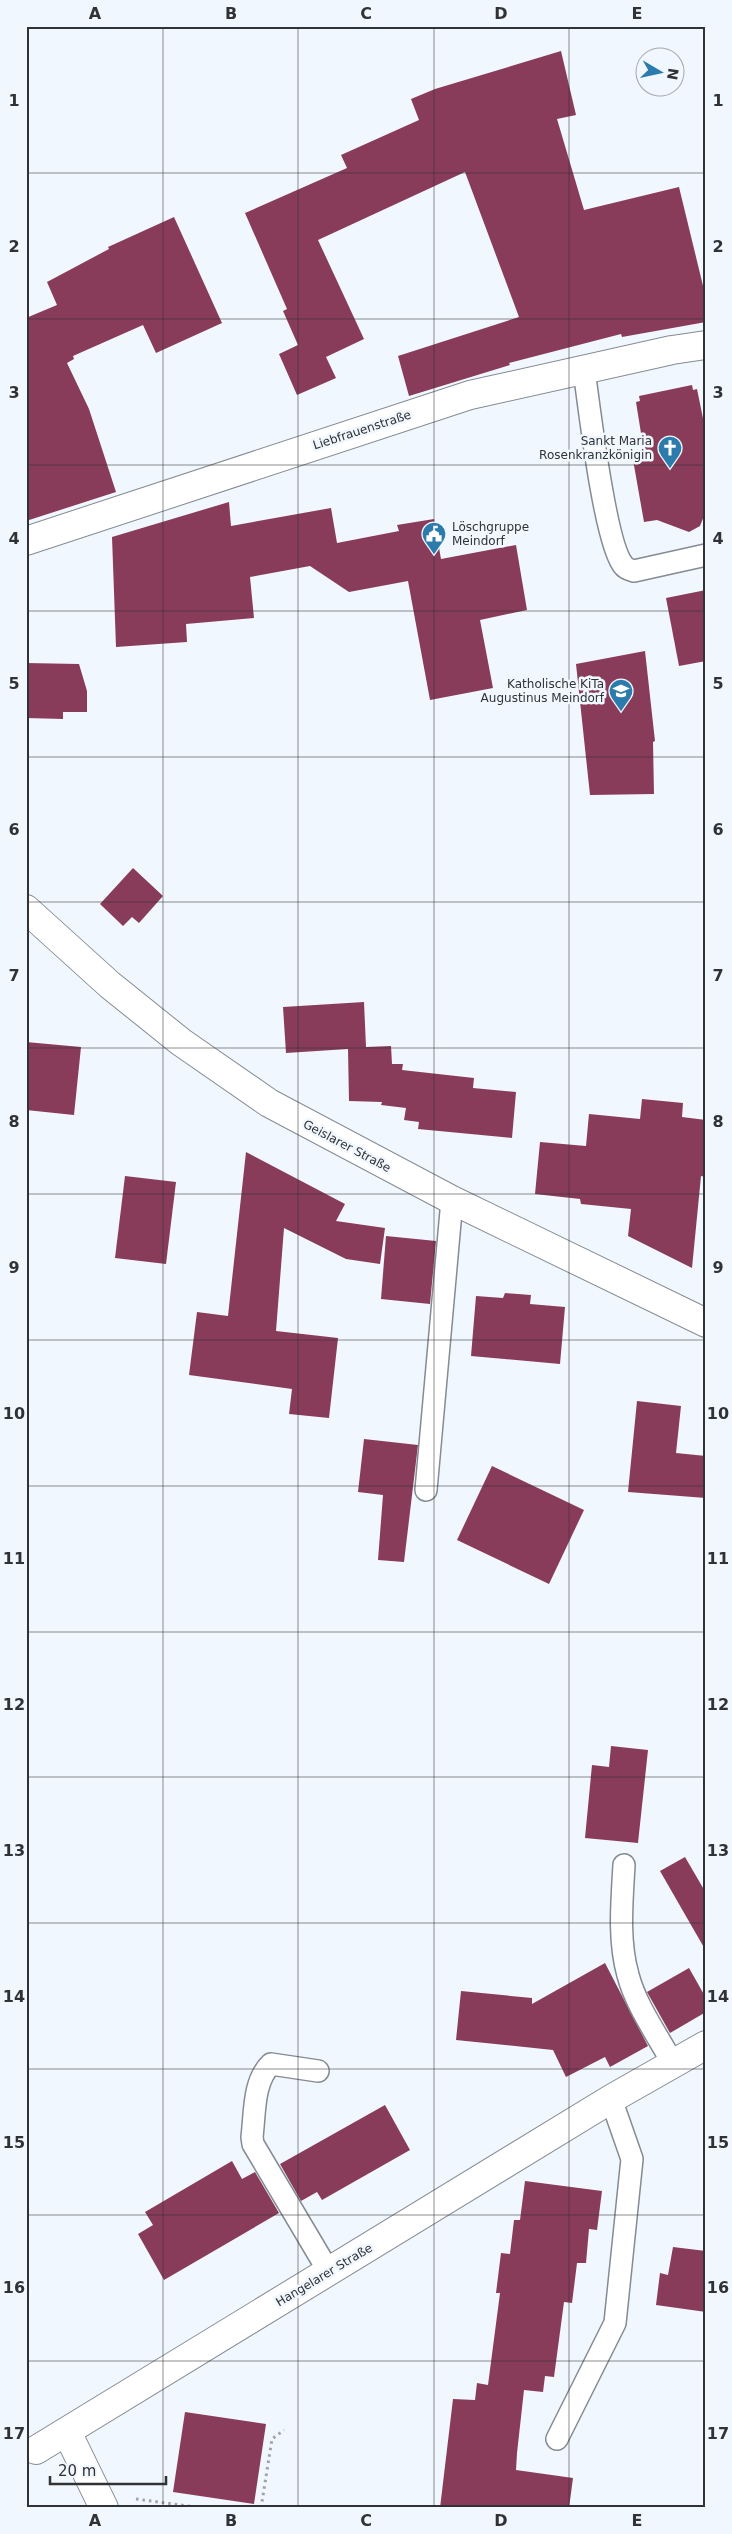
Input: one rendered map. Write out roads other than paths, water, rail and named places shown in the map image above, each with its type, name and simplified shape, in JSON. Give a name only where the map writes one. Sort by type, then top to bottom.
[{"type":"street","name":"Liebfrauenstraße","points":[[26,541],[470,394],[706,345]]},
{"type":"street","name":"Geislarer Straße","points":[[26,909],[110,986],[180,1042],[269,1103],[452,1200],[706,1323]]},
{"type":"street","name":"Hangelarer Straße","points":[[36,2450],[611,2099],[706,2045]]},
{"type":"street","points":[[67,2432],[101,2501]]},
{"type":"lane","points":[[584,370],[608,516],[616,551],[624,567],[634,571],[706,555]]},
{"type":"lane","points":[[426,1490],[452,1200]]},
{"type":"lane","points":[[624,1864],[621,1909],[622,1953],[628,1977],[673,2064]]},
{"type":"lane","points":[[318,2071],[271,2064],[260,2079],[252,2137],[253,2144],[329,2272]]},
{"type":"lane","points":[[557,2440],[615,2323],[632,2159],[611,2099]]},
{"type":"place","name":"Sankt Maria Rosenkranzkönigin","points":[[670,469]]},
{"type":"place","name":"Löschgruppe Meindorf","points":[[434,555]]},
{"type":"place","name":"Katholische KiTa Augustinus Meindorf","points":[[621,712]]}]
